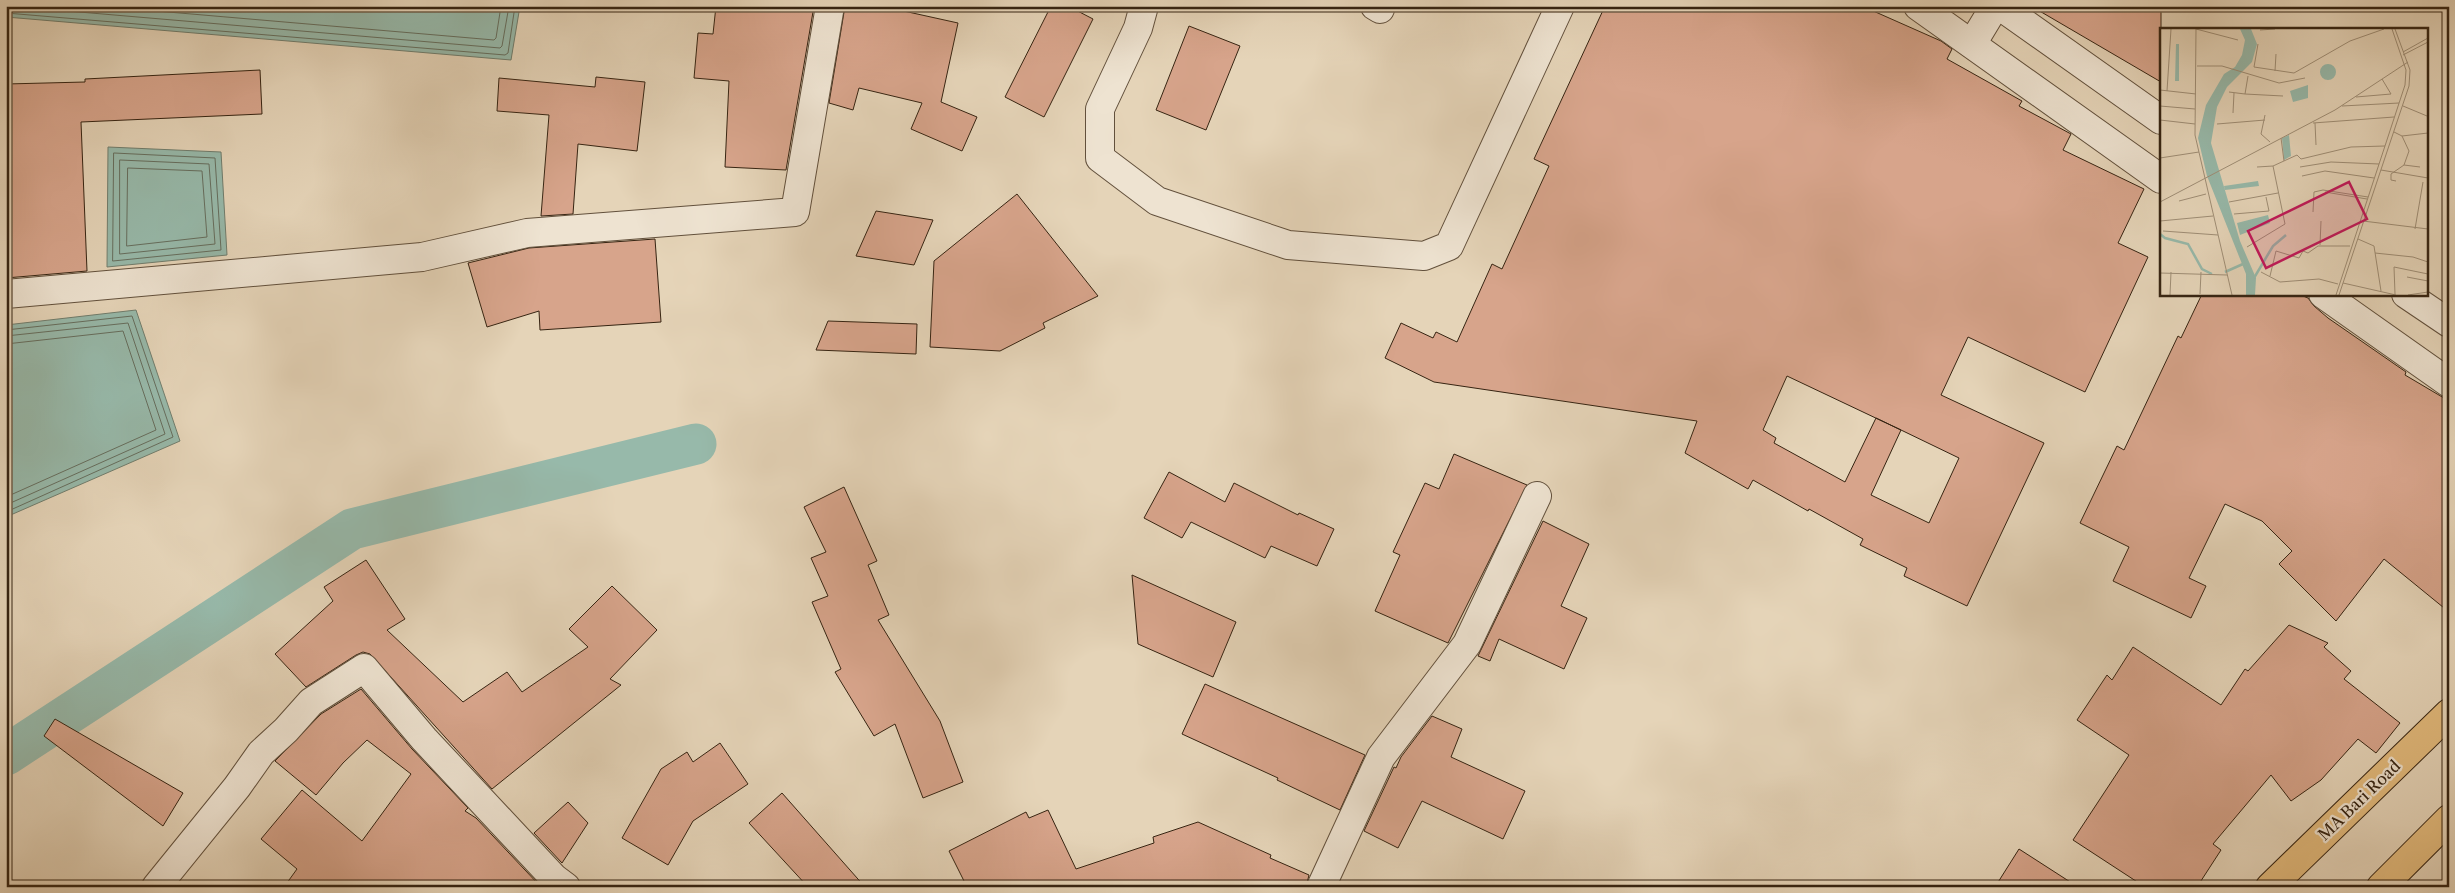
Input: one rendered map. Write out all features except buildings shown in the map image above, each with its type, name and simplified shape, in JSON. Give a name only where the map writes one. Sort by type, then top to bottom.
[{"type":"main road","name":"MA Bari Road","points":[[2270,887],[2449,713]]},
{"type":"main road","points":[[2381,887],[2449,819]]},
{"type":"street","points":[[6,294],[422,257],[527,233],[796,212],[830,6]]},
{"type":"street","points":[[1144,6],[1138,28],[1100,109],[1100,158],[1158,201],[1288,245],[1424,256],[1449,246],[1560,6]]},
{"type":"street","points":[[1918,6],[2160,178]]},
{"type":"street","points":[[1972,44],[1995,6]]},
{"type":"street","points":[[2000,6],[2160,119]]},
{"type":"street","points":[[2324,295],[2449,383]]},
{"type":"street","points":[[2407,295],[2449,323]]},
{"type":"street","points":[[1321,887],[1381,757],[1467,644],[1537,496]]},
{"type":"street","points":[[156,887],[238,787],[261,753],[286,730],[311,702],[364,668],[424,739],[554,878],[566,887]]},
{"type":"water","points":[[6,6],[520,6],[511,60],[6,17]]},
{"type":"water","points":[[108,147],[221,152],[227,255],[107,267]]},
{"type":"water","points":[[136,310],[180,441],[6,517],[6,325]]},
{"type":"waterway","points":[[6,755],[352,529],[696,444]]}]
